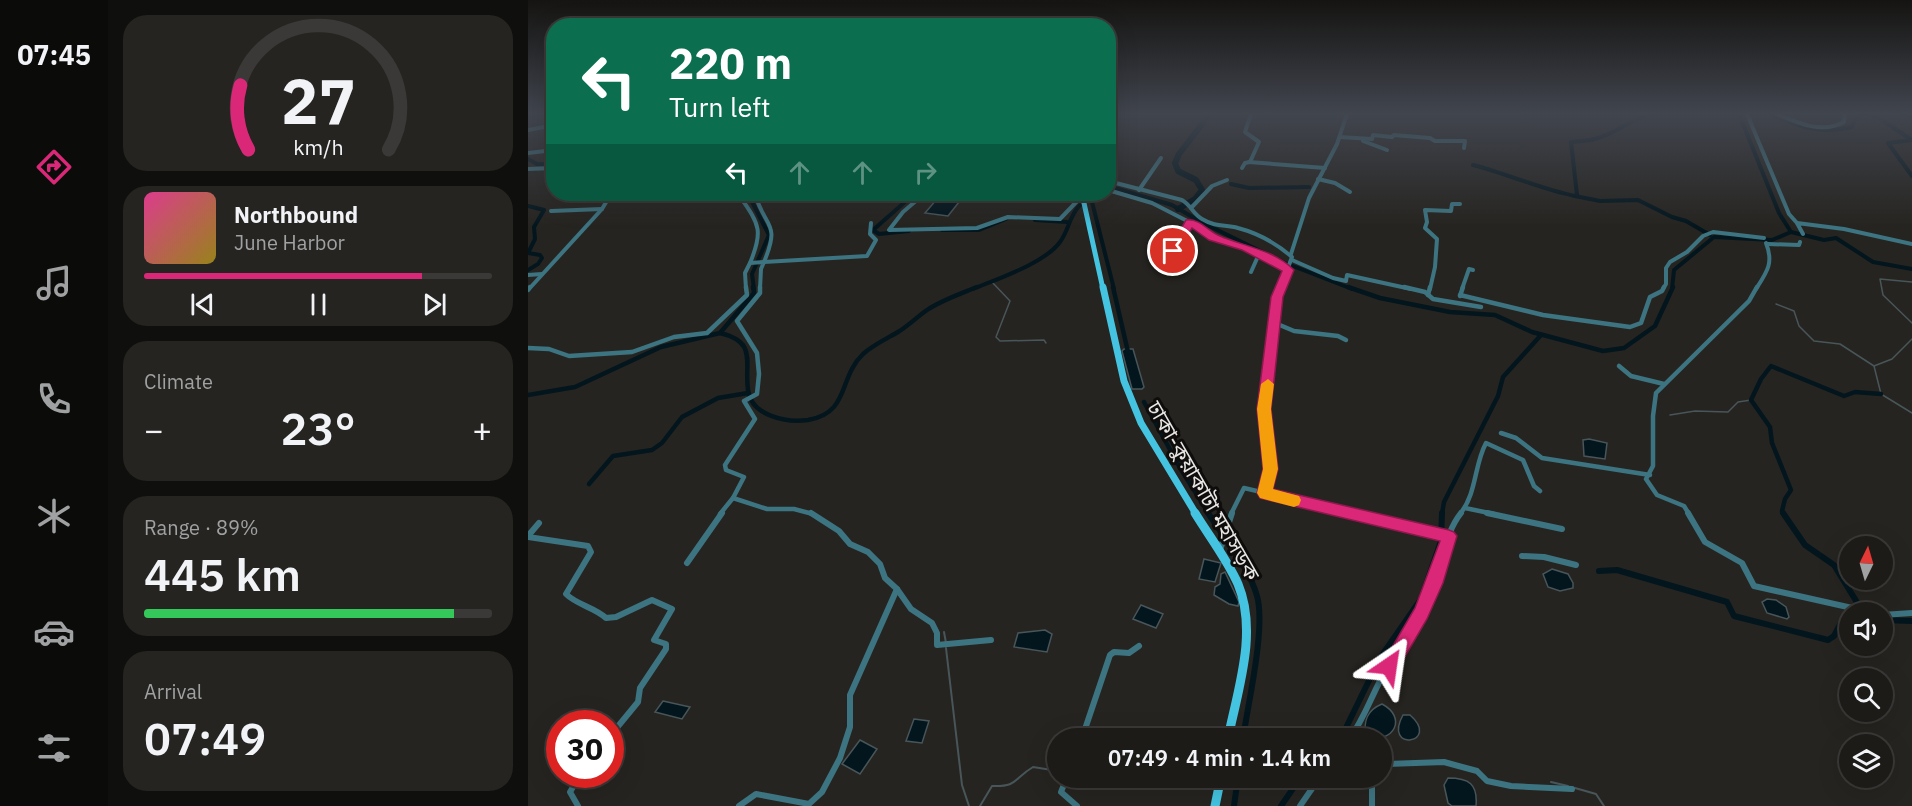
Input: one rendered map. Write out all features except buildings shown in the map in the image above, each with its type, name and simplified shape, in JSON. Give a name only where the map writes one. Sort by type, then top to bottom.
[{"type":"main road","name":"ঢাকা-কুয়াকাটা মহাসড়ক","points":[[1083,201],[1124,381],[1132,403],[1241,590],[1247,617],[1242,662],[1230,728]]},
{"type":"main road","points":[[1215,806],[1219,788]]},
{"type":"street","points":[[1249,162],[1254,152]]},
{"type":"street","points":[[1265,493],[1270,469],[1264,409],[1277,297],[1292,260],[1291,254],[1311,193],[1333,152]]},
{"type":"street","points":[[1763,152],[1789,214],[1803,234]]},
{"type":"street","points":[[1139,190],[1161,158]]},
{"type":"street","points":[[1242,168],[1245,163],[1249,162],[1325,168]]},
{"type":"street","points":[[528,169],[546,168]]},
{"type":"street","points":[[1318,179],[1335,183],[1350,192]]},
{"type":"street","points":[[1191,208],[1212,186],[1227,180]]},
{"type":"street","points":[[1116,184],[1182,200],[1190,205],[1197,216],[1207,222],[1220,227],[1237,227],[1291,254]]},
{"type":"street","points":[[1116,192],[1152,202],[1208,232],[1213,238],[1259,254],[1288,270]]},
{"type":"street","points":[[528,290],[607,201]]},
{"type":"street","points":[[528,348],[549,349],[569,356],[619,354],[632,352],[674,337],[707,333],[747,294],[745,273],[752,263],[761,236],[759,226],[743,201]]},
{"type":"street","points":[[687,563],[733,498],[744,477],[726,470],[724,465],[756,419],[745,406],[745,400],[756,395],[757,351],[751,340],[739,328],[737,321],[760,293],[761,269],[774,235],[772,225],[757,201]]},
{"type":"street","points":[[916,201],[903,212],[889,230],[977,228],[1008,217],[1060,219],[1076,201]]},
{"type":"street","points":[[1428,295],[1435,267],[1437,239],[1425,228],[1425,210],[1451,211],[1452,204],[1460,204]]},
{"type":"street","points":[[551,211],[602,209]]},
{"type":"street","points":[[752,263],[867,256],[876,240],[870,234],[872,223]]},
{"type":"street","points":[[1173,251],[1190,223]]},
{"type":"street","points":[[1797,223],[1844,229],[1912,244]]},
{"type":"street","points":[[1460,295],[1543,315],[1630,327],[1641,323],[1650,297],[1662,291],[1666,284],[1666,268],[1670,262],[1688,252],[1703,236],[1713,231],[1788,246],[1799,245],[1800,242]]},
{"type":"street","points":[[1766,242],[1771,256],[1766,273],[1749,301],[1656,393],[1653,416],[1653,466],[1646,479],[1657,495],[1684,506],[1705,542],[1742,563],[1754,586],[1839,605]]},
{"type":"street","points":[[1251,272],[1259,254]]},
{"type":"street","points":[[1292,260],[1333,278],[1346,281],[1347,275],[1425,292],[1433,299],[1481,307]]},
{"type":"street","points":[[1459,302],[1468,269],[1473,270]]},
{"type":"street","points":[[528,275],[542,274]]},
{"type":"street","points":[[1275,323],[1294,331],[1338,336],[1346,340]]},
{"type":"street","points":[[1619,366],[1631,376],[1664,384]]},
{"type":"street","points":[[1501,433],[1516,438],[1542,458],[1650,475]]},
{"type":"street","points":[[1357,728],[1380,681],[1421,613],[1434,583],[1453,523],[1465,508],[1486,443],[1523,460],[1534,486],[1540,491]]},
{"type":"street","points":[[1220,552],[1232,512],[1244,488],[1449,536]]},
{"type":"street","points":[[733,498],[767,509],[794,508],[808,511],[839,531],[850,544],[868,552],[879,564],[885,578],[897,589],[911,609],[922,615],[935,628],[937,645],[991,640]]},
{"type":"street","points":[[1465,508],[1562,529]]},
{"type":"street","points":[[539,523],[528,537],[588,546],[591,552],[566,594],[571,599],[596,609],[606,618],[616,617],[652,600],[672,609],[654,640],[666,644],[666,649],[640,688],[638,702],[624,719]]},
{"type":"street","points":[[1522,556],[1544,556],[1576,565]]},
{"type":"street","points":[[739,806],[756,794],[809,804],[818,797],[838,763],[849,728],[850,695],[897,589]]},
{"type":"street","points":[[1893,614],[1912,613]]},
{"type":"street","points":[[1085,728],[1110,655],[1114,652],[1129,652],[1139,646]]},
{"type":"street","points":[[1392,764],[1444,762],[1477,771],[1487,781],[1511,786],[1572,789]]},
{"type":"street","points":[[572,788],[570,792],[578,806]]},
{"type":"street","points":[[1062,788],[1060,792],[1077,806]]},
{"type":"street","points":[[1300,806],[1312,788]]},
{"type":"street","points":[[1372,788],[1372,806]]},
{"type":"water","points":[[935,201],[959,202],[948,216],[925,213]]},
{"type":"water","points":[[1133,349],[1144,387],[1142,389],[1132,389],[1122,351]]},
{"type":"water","points":[[1583,440],[1607,443],[1605,459],[1584,456]]},
{"type":"water","points":[[1204,559],[1221,563],[1215,582],[1199,579]]},
{"type":"water","points":[[1552,569],[1568,574],[1573,588],[1560,591],[1548,587],[1543,574]]},
{"type":"water","points":[[1225,572],[1239,602],[1238,606],[1229,604],[1214,595],[1215,587],[1220,584],[1221,574]]},
{"type":"water","points":[[1767,599],[1776,600],[1786,607],[1789,617],[1787,619],[1767,613],[1762,602]]},
{"type":"water","points":[[1141,605],[1163,614],[1156,628],[1133,619]]},
{"type":"water","points":[[1045,630],[1052,634],[1047,652],[1014,647],[1018,633]]},
{"type":"water","points":[[663,701],[690,707],[682,719],[655,712]]},
{"type":"water","points":[[1382,704],[1390,709],[1396,722],[1392,730],[1392,728],[1365,728],[1367,717]]},
{"type":"water","points":[[1403,715],[1410,715],[1418,725],[1419,732],[1411,740],[1404,739],[1400,735],[1399,727]]},
{"type":"water","points":[[914,719],[929,721],[922,743],[906,741]]},
{"type":"water","points":[[860,740],[877,749],[860,774],[842,764]]},
{"type":"water","points":[[1448,778],[1462,779],[1474,787],[1476,806],[1452,806],[1448,803],[1444,785]]},
{"type":"waterway","points":[[1178,209],[1195,199],[1202,190],[1196,180],[1178,171],[1175,163],[1181,152]]},
{"type":"waterway","points":[[1572,152],[1577,195],[1575,196]]},
{"type":"waterway","points":[[1754,152],[1779,213],[1791,232]]},
{"type":"waterway","points":[[1894,152],[1912,176]]},
{"type":"waterway","points":[[528,159],[537,164],[546,164]]},
{"type":"waterway","points":[[1473,165],[1575,196]]},
{"type":"waterway","points":[[1231,184],[1249,188],[1309,187]]},
{"type":"waterway","points":[[1116,188],[1172,205],[1201,222],[1285,263],[1352,289]]},
{"type":"waterway","points":[[1575,196],[1600,201],[1638,200],[1672,217],[1686,221],[1710,235]]},
{"type":"waterway","points":[[752,201],[769,235],[752,274],[754,289]]},
{"type":"waterway","points":[[906,201],[873,230],[879,234],[909,231]]},
{"type":"waterway","points":[[1092,201],[1114,289]]},
{"type":"waterway","points":[[973,289],[1020,270],[1053,250],[1060,242],[1080,205]]},
{"type":"waterway","points":[[528,206],[544,210],[534,227],[535,239],[528,253],[540,255],[542,258],[538,264],[528,270]]},
{"type":"waterway","points":[[942,230],[979,230],[1006,219]]},
{"type":"waterway","points":[[1035,220],[1067,222]]},
{"type":"waterway","points":[[1672,289],[1674,270],[1714,237],[1772,240],[1791,232]]},
{"type":"waterway","points":[[1791,232],[1824,240],[1836,238],[1873,262],[1912,269]]},
{"type":"waterway","points":[[1912,282],[1880,279],[1883,295],[1912,323]]},
{"type":"waterway","points":[[991,281],[1010,301],[996,337],[1000,341],[1044,340],[1046,343]]},
{"type":"waterway","points":[[720,333],[754,293],[753,287]]},
{"type":"waterway","points":[[720,333],[732,337],[745,348],[748,390],[756,406],[763,412],[781,419],[808,420],[831,410],[842,393],[855,363],[863,354],[902,330],[933,306],[977,287]]},
{"type":"waterway","points":[[1113,287],[1128,352]]},
{"type":"waterway","points":[[1348,287],[1380,298],[1450,312],[1495,315],[1532,332],[1603,351],[1624,348],[1655,326],[1673,287]]},
{"type":"waterway","points":[[1776,304],[1794,311],[1799,326],[1814,341],[1840,344],[1874,366]]},
{"type":"waterway","points":[[528,395],[575,387],[661,347],[720,333]]},
{"type":"waterway","points":[[1442,514],[1444,502],[1498,396],[1503,377],[1541,335]]},
{"type":"waterway","points":[[1874,366],[1892,359],[1912,339]]},
{"type":"waterway","points":[[1784,514],[1782,511],[1785,499],[1791,490],[1772,443],[1770,427],[1751,400],[1761,379],[1771,366],[1844,396],[1855,392],[1881,394]]},
{"type":"waterway","points":[[1874,366],[1881,394],[1912,413]]},
{"type":"waterway","points":[[589,484],[613,456],[652,450],[662,443],[682,417],[718,398],[748,393]]},
{"type":"waterway","points":[[1670,415],[1695,411],[1728,412],[1738,402],[1751,400]]},
{"type":"waterway","points":[[1144,402],[1180,468],[1209,514]]},
{"type":"waterway","points":[[1208,513],[1236,553],[1257,596],[1258,646],[1245,728]]},
{"type":"waterway","points":[[1346,728],[1380,658],[1421,599],[1441,541],[1442,513]]},
{"type":"waterway","points":[[1783,513],[1805,545],[1834,565],[1857,602]]},
{"type":"waterway","points":[[1599,571],[1617,570],[1727,602],[1734,616],[1828,640],[1834,636],[1839,627]]},
{"type":"waterway","points":[[1893,620],[1912,621]]},
{"type":"waterway","points":[[944,632],[946,643]]},
{"type":"waterway","points":[[946,648],[962,785],[969,806]]},
{"type":"waterway","points":[[980,806],[992,786],[1011,784],[1033,767],[1047,769]]},
{"type":"waterway","points":[[1551,782],[1568,786]]},
{"type":"waterway","points":[[1234,806],[1236,788]]},
{"type":"waterway","points":[[1281,806],[1293,788]]},
{"type":"waterway","points":[[1575,788],[1596,794],[1604,806]]},
{"type":"slow traffic","points":[[1268,384],[1264,409],[1270,469],[1265,493],[1294,500]]},
{"type":"route","points":[[1173,251],[1190,223],[1208,232],[1213,238],[1246,248],[1288,270],[1277,297],[1264,409],[1270,469],[1265,493],[1415,530],[1449,536],[1434,583],[1421,613],[1389,666]]}]
